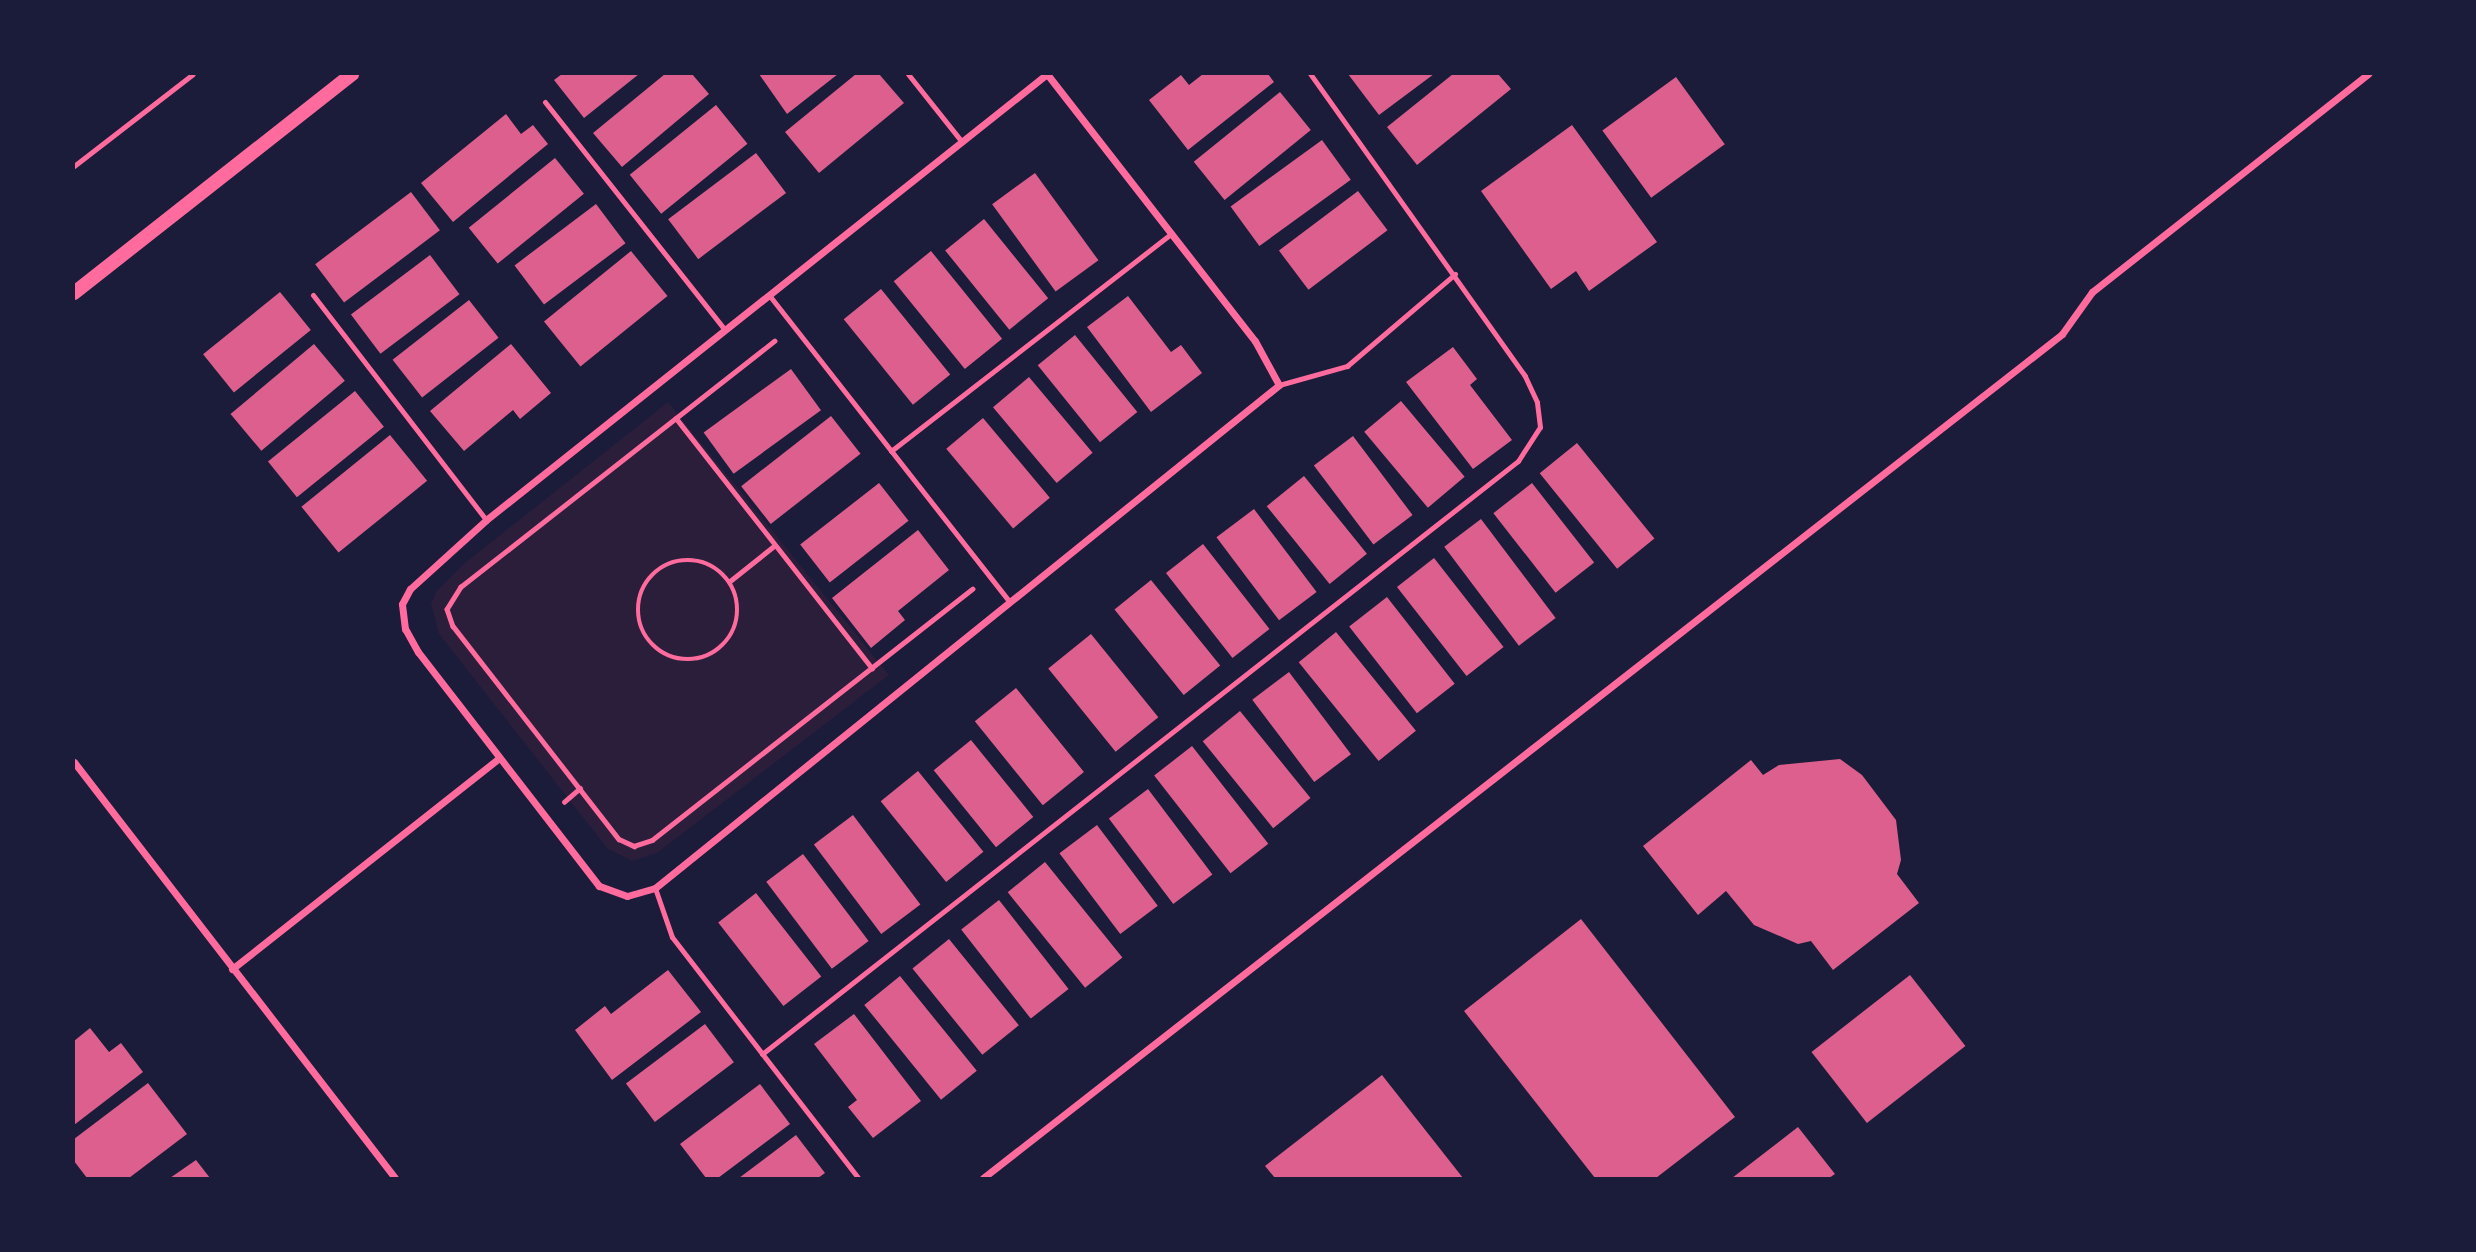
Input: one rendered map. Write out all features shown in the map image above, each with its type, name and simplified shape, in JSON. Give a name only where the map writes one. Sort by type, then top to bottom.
[{"type":"main road","points":[[74,293],[352,74]]},
{"type":"street","points":[[1047,74],[1255,341],[1279,385],[654,888],[627,896],[599,886],[418,652],[405,629],[402,604],[424,572],[486,520],[962,142],[1047,74]]},
{"type":"street","points":[[983,1178],[2051,343],[2092,292],[2368,74]]},
{"type":"street","points":[[232,969],[499,758]]},
{"type":"street","points":[[74,762],[395,1178]]},
{"type":"lane","points":[[74,166],[193,74]]},
{"type":"lane","points":[[908,74],[962,142]]},
{"type":"lane","points":[[762,1054],[1518,461],[1540,427],[1537,402],[1525,376],[1455,274],[1310,74]]},
{"type":"lane","points":[[545,102],[725,330]]},
{"type":"lane","points":[[891,452],[1171,234]]},
{"type":"lane","points":[[1279,385],[1347,366],[1455,274]]},
{"type":"lane","points":[[313,295],[486,520]]},
{"type":"lane","points":[[769,295],[1010,602]]},
{"type":"lane","points":[[654,888],[672,937],[858,1178]]},
{"type":"path","points":[[792,327],[461,587],[447,609],[461,637],[620,839],[634,846],[652,840],[989,576]]},
{"type":"path","points":[[676,418],[872,668]]},
{"type":"path","points":[[730,581],[774,546]]},
{"type":"path","points":[[701,561],[730,581],[738,599],[738,617],[722,647],[707,657],[677,659],[648,640],[638,607],[642,589],[667,564],[701,561]]},
{"type":"shaded area","points":[[668,402],[889,675],[657,853],[632,861],[607,848],[439,634],[431,604],[436,592],[465,563]]},
{"type":"building","points":[[562,74],[639,74],[584,118],[554,80]]},
{"type":"building","points":[[665,74],[692,74],[709,94],[622,167],[593,133]]},
{"type":"building","points":[[759,74],[838,74],[787,114]]},
{"type":"building","points":[[856,74],[879,74],[904,103],[819,173],[785,132]]},
{"type":"building","points":[[1203,74],[1268,74],[1274,82],[1188,150],[1149,100],[1181,75],[1189,85]]},
{"type":"building","points":[[1348,74],[1434,74],[1379,115]]},
{"type":"building","points":[[1453,74],[1498,74],[1511,89],[1417,165],[1387,127]]},
{"type":"building","points":[[1676,77],[1725,144],[1651,198],[1602,130]]},
{"type":"building","points":[[1280,92],[1311,130],[1225,200],[1194,162]]},
{"type":"building","points":[[716,105],[747,144],[661,214],[630,175]]},
{"type":"building","points":[[506,114],[521,134],[533,125],[548,144],[453,222],[421,183]]},
{"type":"building","points":[[1572,125],[1657,242],[1589,291],[1576,271],[1551,289],[1481,191]]},
{"type":"building","points":[[1322,140],[1351,180],[1259,246],[1231,206]]},
{"type":"building","points":[[756,153],[786,193],[698,259],[668,219]]},
{"type":"building","points":[[555,158],[584,194],[498,264],[469,228]]},
{"type":"building","points":[[1035,173],[1098,260],[1056,292],[992,204]]},
{"type":"building","points":[[1358,191],[1387,230],[1308,290],[1279,251]]},
{"type":"building","points":[[411,192],[440,230],[344,303],[315,264]]},
{"type":"building","points":[[596,204],[625,243],[544,305],[515,265]]},
{"type":"building","points":[[984,219],[1048,298],[1009,330],[945,250]]},
{"type":"building","points":[[631,251],[668,296],[580,367],[544,321]]},
{"type":"building","points":[[931,251],[1002,339],[965,369],[894,281]]},
{"type":"building","points":[[430,255],[459,294],[380,354],[351,315]]},
{"type":"building","points":[[881,289],[950,374],[913,405],[844,319]]},
{"type":"building","points":[[280,292],[311,330],[234,392],[203,354]]},
{"type":"building","points":[[1128,296],[1171,352],[1181,345],[1202,373],[1151,412],[1087,327]]},
{"type":"building","points":[[469,300],[499,338],[422,398],[393,360]]},
{"type":"building","points":[[1075,335],[1137,412],[1100,442],[1038,365]]},
{"type":"building","points":[[314,344],[345,381],[261,451],[231,414]]},
{"type":"building","points":[[511,344],[551,393],[520,419],[513,410],[464,451],[430,411]]},
{"type":"building","points":[[1453,347],[1477,379],[1470,385],[1512,440],[1473,469],[1406,382]]},
{"type":"building","points":[[791,369],[821,410],[734,474],[704,432]]},
{"type":"building","points":[[1029,377],[1093,453],[1057,483],[993,407]]},
{"type":"building","points":[[355,391],[384,427],[297,497],[268,461]]},
{"type":"building","points":[[1401,401],[1465,477],[1428,508],[1364,432]]},
{"type":"building","points":[[831,416],[861,454],[771,524],[741,486]]},
{"type":"building","points":[[983,418],[1050,498],[1013,529],[946,449]]},
{"type":"building","points":[[390,435],[427,481],[339,553],[301,507]]},
{"type":"building","points":[[1353,436],[1413,515],[1373,545],[1314,465]]},
{"type":"building","points":[[1577,443],[1654,539],[1617,569],[1540,473]]},
{"type":"building","points":[[1304,476],[1367,554],[1330,584],[1267,506]]},
{"type":"building","points":[[879,483],[909,521],[830,582],[800,545]]},
{"type":"building","points":[[1532,483],[1594,563],[1556,593],[1493,513]]},
{"type":"building","points":[[1254,509],[1317,592],[1279,620],[1216,537]]},
{"type":"building","points":[[1481,519],[1556,618],[1519,646],[1444,547]]},
{"type":"building","points":[[918,530],[949,570],[898,611],[905,620],[871,648],[832,598]]},
{"type":"building","points":[[1203,544],[1269,629],[1232,658],[1166,573]]},
{"type":"building","points":[[1434,558],[1504,647],[1467,676],[1397,587]]},
{"type":"building","points":[[1151,580],[1220,665],[1184,695],[1114,610]]},
{"type":"building","points":[[1387,597],[1455,684],[1417,713],[1349,627]]},
{"type":"building","points":[[1336,632],[1416,731],[1379,761],[1299,662]]},
{"type":"building","points":[[1091,634],[1158,717],[1116,752],[1048,669]]},
{"type":"building","points":[[1289,672],[1351,754],[1314,782],[1252,700]]},
{"type":"building","points":[[1016,688],[1084,772],[1043,805],[975,721]]},
{"type":"building","points":[[1240,711],[1310,798],[1273,828],[1203,741]]},
{"type":"building","points":[[971,740],[1033,817],[996,847],[934,770]]},
{"type":"building","points":[[1192,746],[1268,844],[1231,873],[1154,776]]},
{"type":"building","points":[[1840,759],[1862,775],[1896,820],[1901,860],[1897,874],[1919,903],[1833,970],[1811,941],[1798,944],[1754,925],[1726,891],[1698,915],[1643,846],[1751,760],[1763,775],[1779,765]]},
{"type":"building","points":[[918,771],[983,852],[946,882],[881,801]]},
{"type":"building","points":[[1148,789],[1212,874],[1173,904],[1109,818]]},
{"type":"building","points":[[853,815],[920,904],[881,934],[814,844]]},
{"type":"building","points":[[1097,825],[1158,906],[1120,934],[1059,853]]},
{"type":"building","points":[[803,854],[869,941],[832,969],[766,882]]},
{"type":"building","points":[[1045,862],[1122,958],[1085,988],[1008,892]]},
{"type":"building","points":[[756,893],[821,977],[783,1006],[718,923]]},
{"type":"building","points":[[999,900],[1069,989],[1031,1019],[961,930]]},
{"type":"building","points":[[1581,919],[1735,1117],[1656,1178],[1595,1178],[1464,1011]]},
{"type":"building","points":[[949,939],[1019,1025],[982,1055],[912,969]]},
{"type":"building","points":[[668,970],[701,1012],[612,1080],[575,1030],[605,1006],[611,1014]]},
{"type":"building","points":[[1910,975],[1965,1046],[1867,1123],[1811,1052]]},
{"type":"building","points":[[900,976],[977,1071],[941,1100],[864,1005]]},
{"type":"building","points":[[854,1014],[921,1101],[873,1138],[848,1107],[857,1100],[814,1044]]},
{"type":"building","points":[[705,1024],[734,1062],[655,1122],[626,1084]]},
{"type":"building","points":[[90,1028],[109,1052],[121,1043],[143,1072],[74,1125],[74,1041]]},
{"type":"building","points":[[1382,1075],[1463,1178],[1275,1178],[1265,1166]]},
{"type":"building","points":[[148,1083],[187,1134],[129,1178],[87,1178],[74,1161],[74,1139]]},
{"type":"building","points":[[760,1084],[790,1124],[718,1178],[706,1178],[680,1144]]},
{"type":"building","points":[[1798,1127],[1835,1174],[1829,1178],[1732,1178]]},
{"type":"building","points":[[796,1135],[825,1173],[818,1178],[739,1178]]},
{"type":"building","points":[[196,1160],[210,1178],[170,1178]]}]
